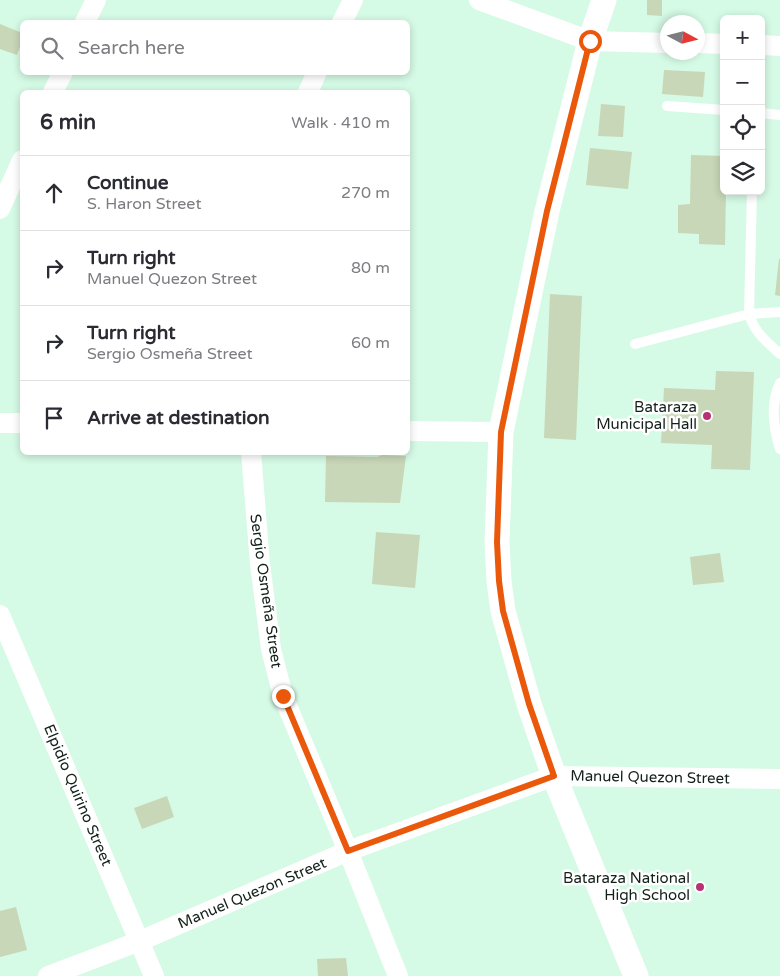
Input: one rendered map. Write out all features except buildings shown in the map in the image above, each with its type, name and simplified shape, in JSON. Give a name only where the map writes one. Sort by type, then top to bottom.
[{"type":"street","points":[[86,20],[96,0]]},
{"type":"street","points":[[343,20],[353,0]]},
{"type":"street","points":[[479,0],[590,41],[660,43]]},
{"type":"street","points":[[604,0],[590,41],[547,211],[501,432],[497,542],[503,611],[529,704],[554,776],[636,976]]},
{"type":"street","points":[[705,44],[720,44]]},
{"type":"street","points":[[765,45],[780,46]]},
{"type":"street","points":[[54,90],[61,75]]},
{"type":"street","points":[[309,90],[316,75]]},
{"type":"street","points":[[0,209],[20,164]]},
{"type":"street","points":[[0,422],[20,423]]},
{"type":"street","points":[[410,431],[501,432]]},
{"type":"street","name":"Sergio Osmeña Street","points":[[251,455],[260,564],[270,649],[283,696],[398,976]]},
{"type":"street","name":"Elpidio Quirino Street","points":[[0,615],[154,976]]},
{"type":"street","name":"Manuel Quezon Street","points":[[48,976],[140,941],[348,851],[554,776],[780,779]]},
{"type":"lane","points":[[667,106],[720,110]]},
{"type":"lane","points":[[765,113],[780,115]]},
{"type":"lane","points":[[752,195],[749,314],[753,326],[780,354]]},
{"type":"lane","points":[[635,344],[749,314],[780,312]]},
{"type":"lane","points":[[780,382],[774,402],[773,418],[775,434],[780,449]]},
{"type":"place","name":"Bataraza Municipal Hall","points":[[707,416]]},
{"type":"place","name":"Bataraza National High School","points":[[700,887]]},
{"type":"route","points":[[283,696],[348,851],[554,776],[529,704],[503,611],[497,542],[501,432],[547,211],[590,41]]}]
